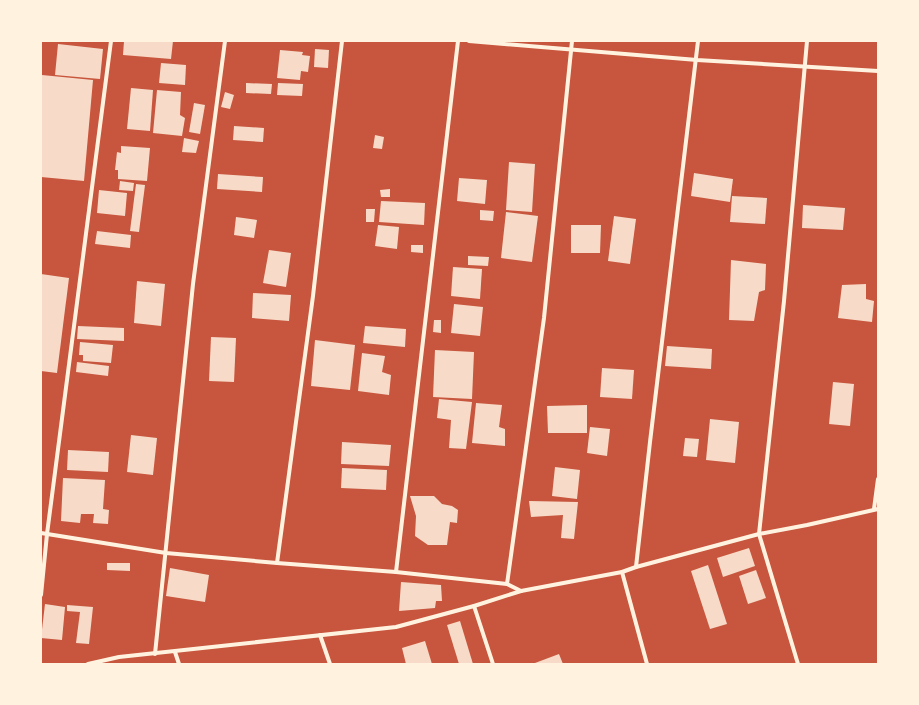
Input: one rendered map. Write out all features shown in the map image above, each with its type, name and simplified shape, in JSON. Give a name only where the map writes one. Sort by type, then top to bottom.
[{"type":"street","points":[[41,595],[47,534],[111,41]]},
{"type":"street","points":[[155,654],[193,284],[225,41]]},
{"type":"street","points":[[277,563],[313,296],[342,41]]},
{"type":"street","points":[[396,572],[458,41]]},
{"type":"street","points":[[469,41],[697,60],[878,71]]},
{"type":"street","points":[[507,584],[544,318],[572,41]]},
{"type":"street","points":[[636,567],[697,60],[698,41]]},
{"type":"street","points":[[798,664],[759,534],[784,301],[807,41]]},
{"type":"street","points":[[88,664],[119,657],[396,627],[474,606],[522,591],[622,572],[759,534],[807,525],[876,509],[878,479]]},
{"type":"street","points":[[41,533],[166,553],[396,572],[507,584],[522,591]]},
{"type":"street","points":[[622,572],[647,664]]},
{"type":"street","points":[[474,606],[493,664]]},
{"type":"street","points":[[320,635],[330,664]]},
{"type":"street","points":[[174,652],[179,664]]},
{"type":"building","points":[[124,41],[173,41],[171,59],[123,55]]},
{"type":"building","points":[[58,44],[103,49],[100,79],[55,75]]},
{"type":"building","points":[[315,49],[329,50],[328,68],[314,67]]},
{"type":"building","points":[[280,50],[303,52],[302,55],[310,56],[308,72],[301,71],[300,80],[277,78]]},
{"type":"building","points":[[161,63],[186,65],[185,85],[159,83]]},
{"type":"building","points":[[42,75],[93,80],[84,181],[41,177]]},
{"type":"building","points":[[246,83],[272,84],[271,94],[246,93]]},
{"type":"building","points":[[278,83],[303,84],[302,96],[277,95]]},
{"type":"building","points":[[131,88],[153,90],[150,131],[127,129]]},
{"type":"building","points":[[157,90],[181,92],[180,115],[185,118],[182,136],[153,133]]},
{"type":"building","points":[[225,92],[234,95],[230,109],[221,107]]},
{"type":"building","points":[[194,103],[205,105],[200,134],[189,132]]},
{"type":"building","points":[[234,126],[264,128],[263,142],[233,140]]},
{"type":"building","points":[[375,135],[384,137],[382,149],[373,148]]},
{"type":"building","points":[[184,138],[199,141],[196,153],[182,152]]},
{"type":"building","points":[[121,146],[150,148],[147,181],[118,179],[118,170],[115,170],[117,152],[121,153]]},
{"type":"building","points":[[509,162],[535,164],[532,212],[506,210]]},
{"type":"building","points":[[694,173],[733,179],[730,202],[691,196]]},
{"type":"building","points":[[218,174],[263,177],[262,192],[217,189]]},
{"type":"building","points":[[459,178],[487,180],[485,204],[457,201]]},
{"type":"building","points":[[120,181],[134,183],[133,191],[119,190]]},
{"type":"building","points":[[136,184],[145,185],[139,232],[130,231]]},
{"type":"building","points":[[390,189],[390,197],[381,197],[380,190]]},
{"type":"building","points":[[99,190],[127,193],[125,216],[97,213]]},
{"type":"building","points":[[732,196],[767,198],[765,224],[730,222]]},
{"type":"building","points":[[381,201],[425,203],[424,225],[379,222]]},
{"type":"building","points":[[803,205],[845,208],[843,230],[802,228]]},
{"type":"building","points":[[366,209],[375,209],[374,222],[366,222]]},
{"type":"building","points":[[480,210],[494,211],[493,221],[480,220]]},
{"type":"building","points":[[506,212],[538,216],[532,262],[501,258]]},
{"type":"building","points":[[614,216],[636,219],[630,264],[608,261]]},
{"type":"building","points":[[236,217],[257,220],[254,238],[234,235]]},
{"type":"building","points":[[378,225],[399,227],[397,249],[375,246]]},
{"type":"building","points":[[571,225],[601,225],[600,253],[571,253]]},
{"type":"building","points":[[97,231],[131,235],[130,248],[95,244]]},
{"type":"building","points":[[411,245],[423,245],[423,253],[411,252]]},
{"type":"building","points":[[269,250],[291,253],[286,287],[263,283]]},
{"type":"building","points":[[468,256],[489,257],[488,266],[468,265]]},
{"type":"building","points":[[731,260],[766,264],[765,290],[759,292],[754,321],[729,320]]},
{"type":"building","points":[[453,267],[482,269],[480,299],[451,296]]},
{"type":"building","points":[[41,274],[69,278],[57,373],[41,371]]},
{"type":"building","points":[[137,281],[165,284],[161,326],[134,323]]},
{"type":"building","points":[[866,284],[866,299],[874,301],[872,322],[838,318],[842,285]]},
{"type":"building","points":[[253,293],[291,295],[289,321],[252,318]]},
{"type":"building","points":[[454,304],[483,307],[480,336],[451,333]]},
{"type":"building","points":[[434,320],[441,320],[441,333],[433,332]]},
{"type":"building","points":[[78,326],[124,328],[124,341],[77,339]]},
{"type":"building","points":[[365,326],[406,329],[405,347],[363,343]]},
{"type":"building","points":[[211,337],[236,338],[234,382],[209,381]]},
{"type":"building","points":[[315,340],[355,345],[350,390],[311,386]]},
{"type":"building","points":[[80,342],[113,345],[111,363],[83,361],[83,355],[79,355]]},
{"type":"building","points":[[667,346],[712,349],[711,369],[665,366]]},
{"type":"building","points":[[435,350],[474,352],[472,399],[433,397]]},
{"type":"building","points":[[362,353],[385,356],[382,372],[391,375],[389,395],[358,391]]},
{"type":"building","points":[[77,362],[109,366],[108,376],[76,372]]},
{"type":"building","points":[[602,368],[634,370],[632,399],[600,397]]},
{"type":"building","points":[[833,382],[854,384],[850,426],[829,424]]},
{"type":"building","points":[[439,399],[472,402],[466,449],[449,448],[451,420],[437,418]]},
{"type":"building","points":[[476,403],[502,405],[499,427],[505,429],[505,446],[472,443]]},
{"type":"building","points":[[587,405],[587,433],[548,433],[547,406]]},
{"type":"building","points":[[710,419],[739,422],[735,463],[706,460]]},
{"type":"building","points":[[590,427],[610,429],[607,456],[587,453]]},
{"type":"building","points":[[131,435],[157,438],[153,475],[127,472]]},
{"type":"building","points":[[685,438],[699,439],[697,457],[683,456]]},
{"type":"building","points":[[342,442],[391,445],[389,466],[341,464]]},
{"type":"building","points":[[68,450],[109,452],[108,472],[67,470]]},
{"type":"building","points":[[555,467],[580,470],[577,499],[552,496]]},
{"type":"building","points":[[342,468],[387,470],[386,490],[341,488]]},
{"type":"building","points":[[63,478],[105,480],[103,509],[109,510],[108,524],[93,523],[94,514],[81,514],[80,523],[61,521]]},
{"type":"building","points":[[410,496],[434,496],[442,504],[452,506],[458,510],[457,523],[450,522],[447,545],[428,545],[415,536],[416,516]]},
{"type":"building","points":[[529,501],[578,502],[574,539],[561,538],[563,515],[531,517]]},
{"type":"building","points":[[749,548],[755,566],[723,577],[717,558]]},
{"type":"building","points":[[107,563],[130,563],[130,571],[107,570]]},
{"type":"building","points":[[708,565],[727,624],[710,629],[691,571]]},
{"type":"building","points":[[170,568],[209,575],[205,602],[166,596]]},
{"type":"building","points":[[756,570],[766,598],[748,604],[739,576]]},
{"type":"building","points":[[401,582],[441,585],[442,601],[436,601],[435,608],[399,611]]},
{"type":"building","points":[[45,604],[65,607],[62,640],[41,638]]},
{"type":"building","points":[[67,605],[93,607],[89,644],[76,643],[80,612],[67,611]]},
{"type":"building","points":[[460,621],[473,664],[459,664],[447,625]]},
{"type":"building","points":[[425,641],[432,664],[406,664],[402,648]]},
{"type":"building","points":[[559,654],[563,664],[535,664],[535,663]]}]
